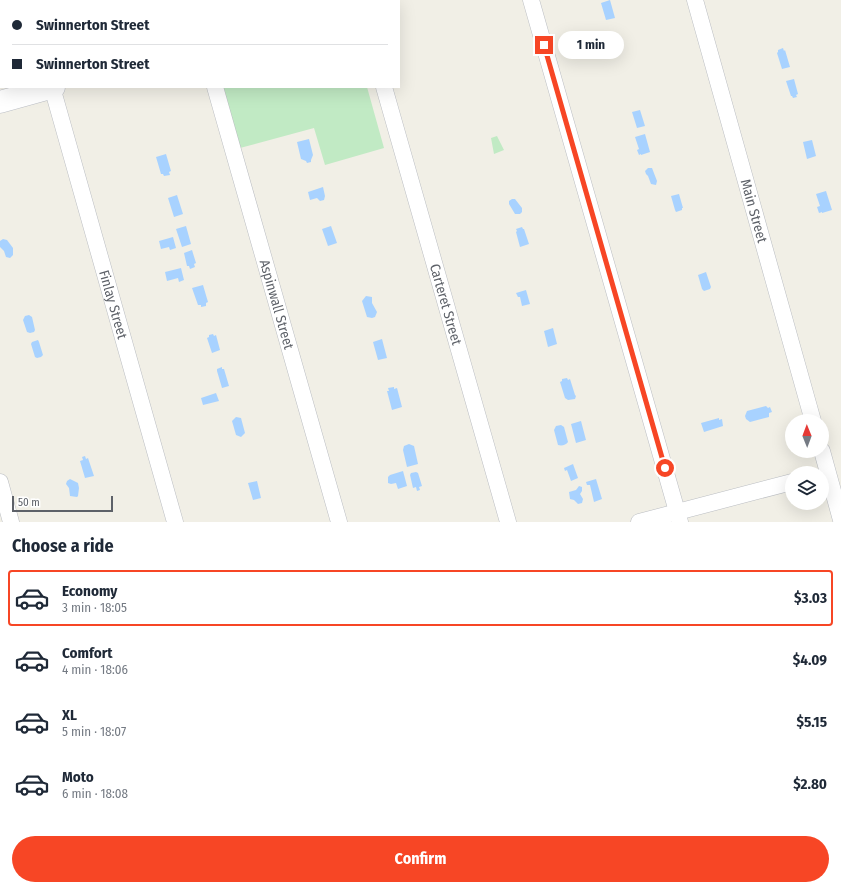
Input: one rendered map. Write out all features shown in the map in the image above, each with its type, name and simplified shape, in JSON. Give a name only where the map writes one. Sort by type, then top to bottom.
[{"type":"street","points":[[531,0],[679,517]]},
{"type":"street","name":"Main Street","points":[[694,0],[811,414]]},
{"type":"street","points":[[0,102],[49,88]]},
{"type":"street","name":"Finlay Street","points":[[53,88],[175,522]]},
{"type":"street","name":"Aspinwall Street","points":[[215,88],[339,522]]},
{"type":"street","name":"Carteret Street","points":[[384,88],[508,522]]},
{"type":"street","points":[[825,458],[830,471],[841,520]]},
{"type":"street","points":[[0,482],[11,522]]},
{"type":"street","points":[[639,522],[679,517],[785,484]]},
{"type":"green space","points":[[223,88],[367,88],[384,148],[325,165],[314,128],[240,148]]},
{"type":"green space","points":[[497,136],[504,150],[494,154],[491,138]]},
{"type":"water","points":[[610,0],[615,18],[606,20],[601,3]]},
{"type":"water","points":[[783,48],[790,67],[782,69],[777,53],[778,50]]},
{"type":"water","points":[[794,79],[798,94],[796,95],[797,97],[793,98],[786,81]]},
{"type":"water","points":[[640,110],[645,126],[637,128],[632,112]]},
{"type":"water","points":[[645,134],[650,152],[639,155],[637,150],[639,149],[635,137]]},
{"type":"water","points":[[309,139],[313,155],[311,162],[307,163],[301,159],[297,142]]},
{"type":"water","points":[[812,140],[816,156],[807,159],[803,142]]},
{"type":"water","points":[[166,154],[171,171],[169,172],[170,175],[164,176],[161,174],[156,157]]},
{"type":"water","points":[[648,168],[652,168],[657,181],[656,185],[651,184],[646,174],[645,171]]},
{"type":"water","points":[[323,187],[325,196],[324,200],[320,201],[317,198],[310,200],[308,192]]},
{"type":"water","points":[[826,191],[832,210],[819,213],[817,207],[820,206],[816,194]]},
{"type":"water","points":[[679,194],[683,208],[682,210],[676,212],[671,196]]},
{"type":"water","points":[[177,195],[183,214],[174,217],[168,198]]},
{"type":"water","points":[[515,199],[522,208],[522,212],[520,214],[515,214],[509,204],[509,201]]},
{"type":"water","points":[[186,226],[191,244],[182,247],[176,229]]},
{"type":"water","points":[[331,226],[337,243],[328,246],[322,229]]},
{"type":"water","points":[[522,227],[529,244],[520,247],[516,229]]},
{"type":"water","points":[[173,237],[176,248],[170,250],[169,247],[161,249],[159,241]]},
{"type":"water","points":[[3,239],[7,240],[13,248],[13,255],[10,258],[6,257],[4,251],[0,247],[0,241]]},
{"type":"water","points":[[192,250],[196,263],[194,264],[195,267],[190,269],[189,266],[187,266],[184,253]]},
{"type":"water","points":[[181,268],[184,280],[179,282],[178,278],[167,281],[165,272]]},
{"type":"water","points":[[706,272],[711,287],[710,289],[704,291],[698,275]]},
{"type":"water","points":[[203,285],[208,302],[206,303],[206,306],[201,307],[201,305],[198,305],[192,288]]},
{"type":"water","points":[[526,290],[530,304],[522,306],[520,297],[518,297],[516,293]]},
{"type":"water","points":[[366,296],[372,297],[372,303],[377,312],[375,317],[367,317],[362,301]]},
{"type":"water","points":[[29,315],[32,317],[35,330],[34,332],[30,333],[27,332],[23,320],[25,316]]},
{"type":"water","points":[[553,328],[557,344],[548,347],[544,331]]},
{"type":"water","points":[[213,334],[214,336],[216,335],[220,350],[212,353],[207,338],[209,335]]},
{"type":"water","points":[[382,339],[387,358],[378,360],[373,342]]},
{"type":"water","points":[[38,340],[43,355],[37,358],[35,357],[31,344],[32,342]]},
{"type":"water","points":[[222,367],[229,386],[222,388],[217,369]]},
{"type":"water","points":[[567,378],[568,380],[570,379],[576,396],[575,399],[568,400],[565,398],[560,382],[562,379]]},
{"type":"water","points":[[394,387],[394,389],[397,388],[402,407],[392,410],[387,391],[389,391],[388,388]]},
{"type":"water","points":[[216,393],[219,401],[203,405],[201,398]]},
{"type":"water","points":[[766,406],[768,408],[770,407],[772,412],[769,413],[769,417],[750,422],[746,419],[745,416],[747,411]]},
{"type":"water","points":[[236,417],[241,418],[245,433],[241,437],[236,435],[232,421]]},
{"type":"water","points":[[719,418],[719,420],[722,419],[723,426],[704,432],[701,423]]},
{"type":"water","points":[[581,421],[586,440],[576,443],[571,424]]},
{"type":"water","points":[[561,425],[564,427],[568,442],[565,445],[558,445],[554,430],[556,426]]},
{"type":"water","points":[[409,444],[414,446],[418,464],[407,467],[403,450],[404,446]]},
{"type":"water","points":[[85,456],[86,459],[88,458],[94,476],[85,478],[80,461],[83,460],[82,457]]},
{"type":"water","points":[[573,464],[578,478],[571,481],[567,470],[565,471],[564,468]]},
{"type":"water","points":[[403,471],[407,486],[398,489],[396,483],[388,483],[388,477],[390,475]]},
{"type":"water","points":[[411,473],[418,473],[422,486],[419,487],[420,490],[417,491],[416,487],[413,488],[410,475]]},
{"type":"water","points":[[70,479],[78,483],[79,488],[77,497],[70,496],[69,488],[66,484]]},
{"type":"water","points":[[596,479],[602,499],[594,502],[590,485],[587,485],[586,482]]},
{"type":"water","points":[[257,481],[261,498],[253,500],[248,483]]},
{"type":"water","points":[[579,486],[582,487],[580,494],[583,499],[582,503],[578,504],[574,500],[570,499],[569,492],[576,490]]},
{"type":"route","points":[[544,45],[665,468]]}]
